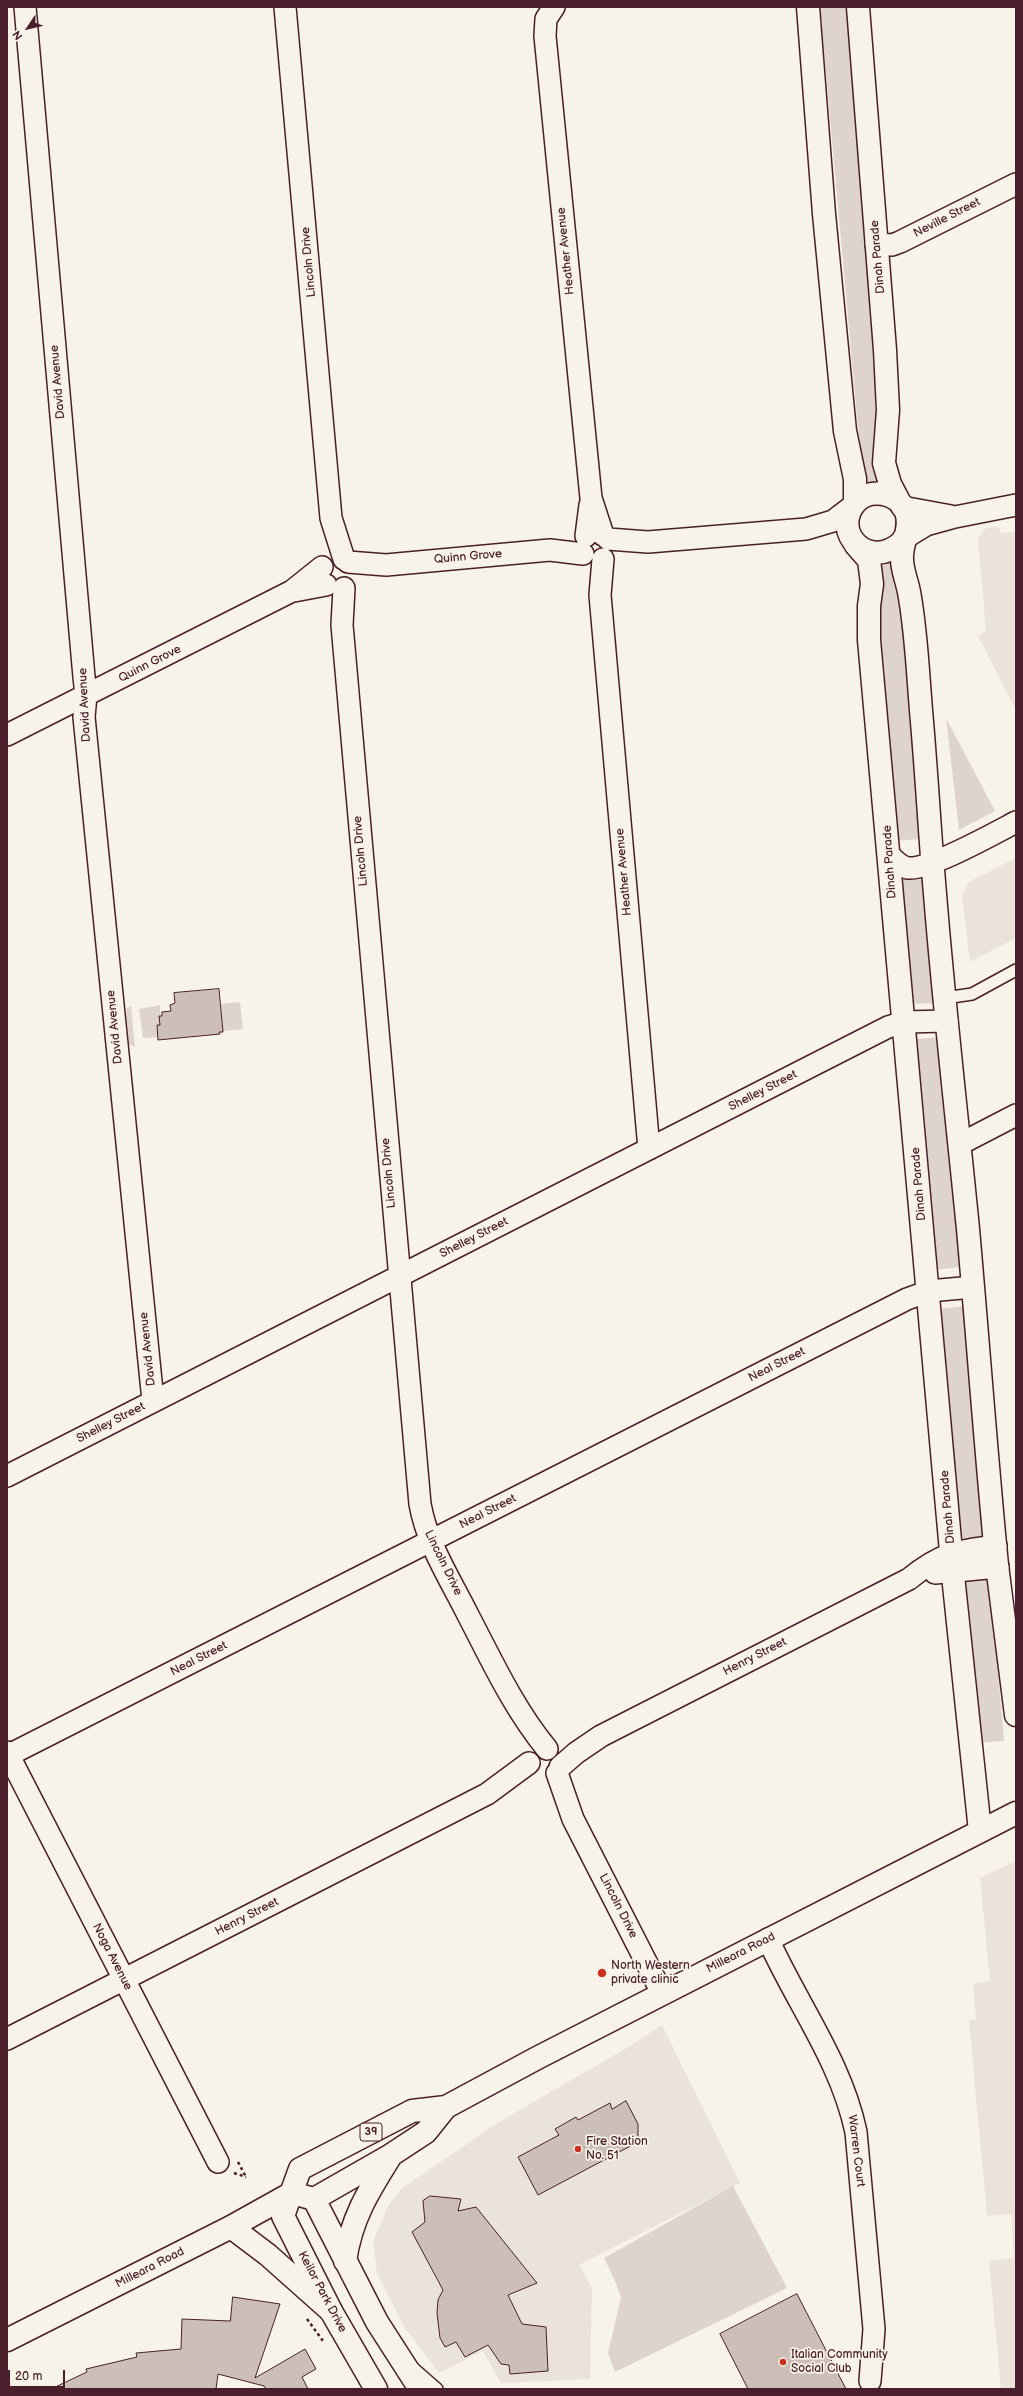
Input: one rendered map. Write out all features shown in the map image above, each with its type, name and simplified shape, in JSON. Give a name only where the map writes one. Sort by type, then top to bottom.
[{"type":"street","name":"David Avenue","points":[[25,7],[86,695],[84,717],[153,1401]]},
{"type":"street","name":"Lincoln Drive","points":[[285,7],[336,574],[342,625],[398,1277],[420,1504],[430,1541],[513,1701],[532,1730],[544,1765],[662,1993]]},
{"type":"street","name":"Heather Avenue","points":[[554,7],[546,19],[545,36],[591,498],[649,1149]]},
{"type":"street","points":[[808,7],[829,268],[845,431],[855,479],[854,504],[847,523],[854,542],[863,550],[873,553],[889,551],[926,525],[955,517],[1016,505]]},
{"type":"street","name":"Dinah Parade","points":[[858,7],[888,410],[884,463],[890,484],[901,505]]},
{"type":"street","name":"Neville Street","points":[[876,244],[892,245],[900,242],[1016,184]]},
{"type":"street","points":[[854,504],[872,494],[882,493],[892,496],[901,505],[908,523],[902,541],[902,562],[909,592],[916,649],[947,1021],[960,1144],[996,1546],[1016,1715]]},
{"type":"street","name":"Quinn Grove","points":[[7,735],[292,591],[336,574],[386,565],[806,529],[833,521],[854,504]]},
{"type":"street","points":[[901,505],[955,517]]},
{"type":"street","name":"Quinn Grove","points":[[806,529],[835,535],[854,542]]},
{"type":"street","name":"Dinah Parade","points":[[854,542],[869,560],[872,584],[869,606],[869,640],[890,856],[952,1562],[980,1831]]},
{"type":"street","points":[[890,856],[903,867],[910,868],[933,862],[1016,822]]},
{"type":"street","name":"Shelley Street","points":[[7,1476],[888,1027],[904,1022],[947,1021]]},
{"type":"street","points":[[960,1144],[1016,1115]]},
{"type":"street","name":"Neal Street","points":[[8,1754],[907,1299],[929,1291],[973,1287]]},
{"type":"street","name":"Henry Street","points":[[7,2039],[544,1765],[576,1752],[601,1736],[909,1579],[932,1574],[952,1562],[996,1546]]},
{"type":"street","name":"Henry Street","points":[[952,1562],[998,1567]]},
{"type":"street","name":"Noga Avenue","points":[[8,1754],[218,2162]]},
{"type":"street","name":"Milleara Road","points":[[7,2340],[231,2227],[292,2193],[300,2169],[412,2111],[446,2107],[662,1993],[1016,1813]]},
{"type":"street","name":"Warren Court","points":[[768,1939],[832,2062],[851,2109],[856,2132],[874,2329],[870,2381]]},
{"type":"street","name":"Milleara Road","points":[[314,2199],[391,2155],[426,2132],[446,2107]]},
{"type":"street","name":"39","points":[[345,2261],[348,2244],[359,2208],[391,2155]]},
{"type":"street","points":[[292,2193],[314,2199],[345,2261],[396,2354],[420,2389]]},
{"type":"street","name":"Keilor Park Drive","points":[[292,2193],[283,2216],[330,2311],[376,2389]]},
{"type":"street","points":[[231,2227],[268,2255],[330,2311]]},
{"type":"lane","points":[[945,998],[972,994],[1016,970]]},
{"type":"lane","points":[[396,2354],[427,2378],[437,2389]]},
{"type":"path","points":[[306,2317],[327,2347]]},
{"type":"shaded area","points":[[820,7],[850,7],[883,486],[863,484]]},
{"type":"shaded area","points":[[999,527],[1000,533],[1016,532],[1016,710],[978,636],[986,631],[978,538],[986,528]]},
{"type":"shaded area","points":[[894,558],[900,581],[922,839],[894,841],[880,667],[877,559]]},
{"type":"shaded area","points":[[946,718],[995,811],[959,830]]},
{"type":"shaded area","points":[[1016,858],[1016,938],[970,962],[962,896],[969,882]]},
{"type":"shaded area","points":[[928,873],[937,1003],[908,1004],[899,875]]},
{"type":"shaded area","points":[[240,1002],[243,1029],[223,1031],[221,1004]]},
{"type":"shaded area","points":[[160,1005],[160,1025],[157,1025],[158,1037],[143,1038],[139,1009]]},
{"type":"shaded area","points":[[131,1006],[135,1047],[129,1044],[126,1009]]},
{"type":"shaded area","points":[[941,1037],[961,1267],[934,1270],[914,1039]]},
{"type":"shaded area","points":[[966,1306],[985,1537],[956,1539],[938,1309]]},
{"type":"shaded area","points":[[990,1578],[1004,1741],[975,1743],[960,1580]]},
{"type":"shaded area","points":[[1016,1861],[1016,2389],[1001,2389],[989,2261],[1014,2258],[1011,2214],[987,2216],[969,2020],[976,2019],[973,1984],[990,1981],[980,1878]]},
{"type":"shaded area","points":[[662,2025],[740,2183],[579,2265],[592,2288],[590,2379],[501,2383],[483,2351],[439,2373],[405,2328],[377,2273],[373,2242],[388,2206],[401,2189],[499,2122],[625,2049]]},
{"type":"shaded area","points":[[733,2186],[787,2288],[615,2372],[608,2353],[621,2298],[616,2283],[604,2258]]},
{"type":"building","points":[[219,989],[223,1032],[219,1032],[220,1034],[158,1040],[157,1025],[160,1025],[159,1016],[162,1016],[162,1012],[171,1011],[170,1005],[175,1003],[174,993]]},
{"type":"building","name":"Fire Station No. 51","points":[[626,2101],[638,2124],[638,2142],[538,2195],[518,2157],[559,2135],[555,2129],[576,2117],[578,2120],[610,2103],[612,2109]]},
{"type":"building","points":[[430,2196],[461,2199],[458,2211],[476,2207],[537,2283],[508,2295],[522,2324],[546,2327],[548,2371],[510,2374],[509,2365],[501,2364],[488,2345],[465,2357],[456,2342],[445,2347],[440,2338],[437,2313],[438,2300],[443,2290],[412,2232],[425,2222],[423,2201]]},
{"type":"building","name":"Italian Community Social Club","points":[[797,2294],[846,2389],[748,2389],[720,2334]]},
{"type":"building","points":[[233,2297],[280,2304],[255,2378],[305,2349],[316,2369],[302,2377],[308,2389],[266,2389],[264,2386],[218,2374],[216,2389],[51,2389],[87,2372],[86,2369],[137,2357],[136,2353],[181,2349],[182,2319],[230,2321]]},
{"type":"place","name":"North Western private clinic","points":[[602,1973]]},
{"type":"place","name":"Fire Station No. 51","points":[[578,2149]]},
{"type":"place","name":"Italian Community Social Club","points":[[783,2362]]}]
